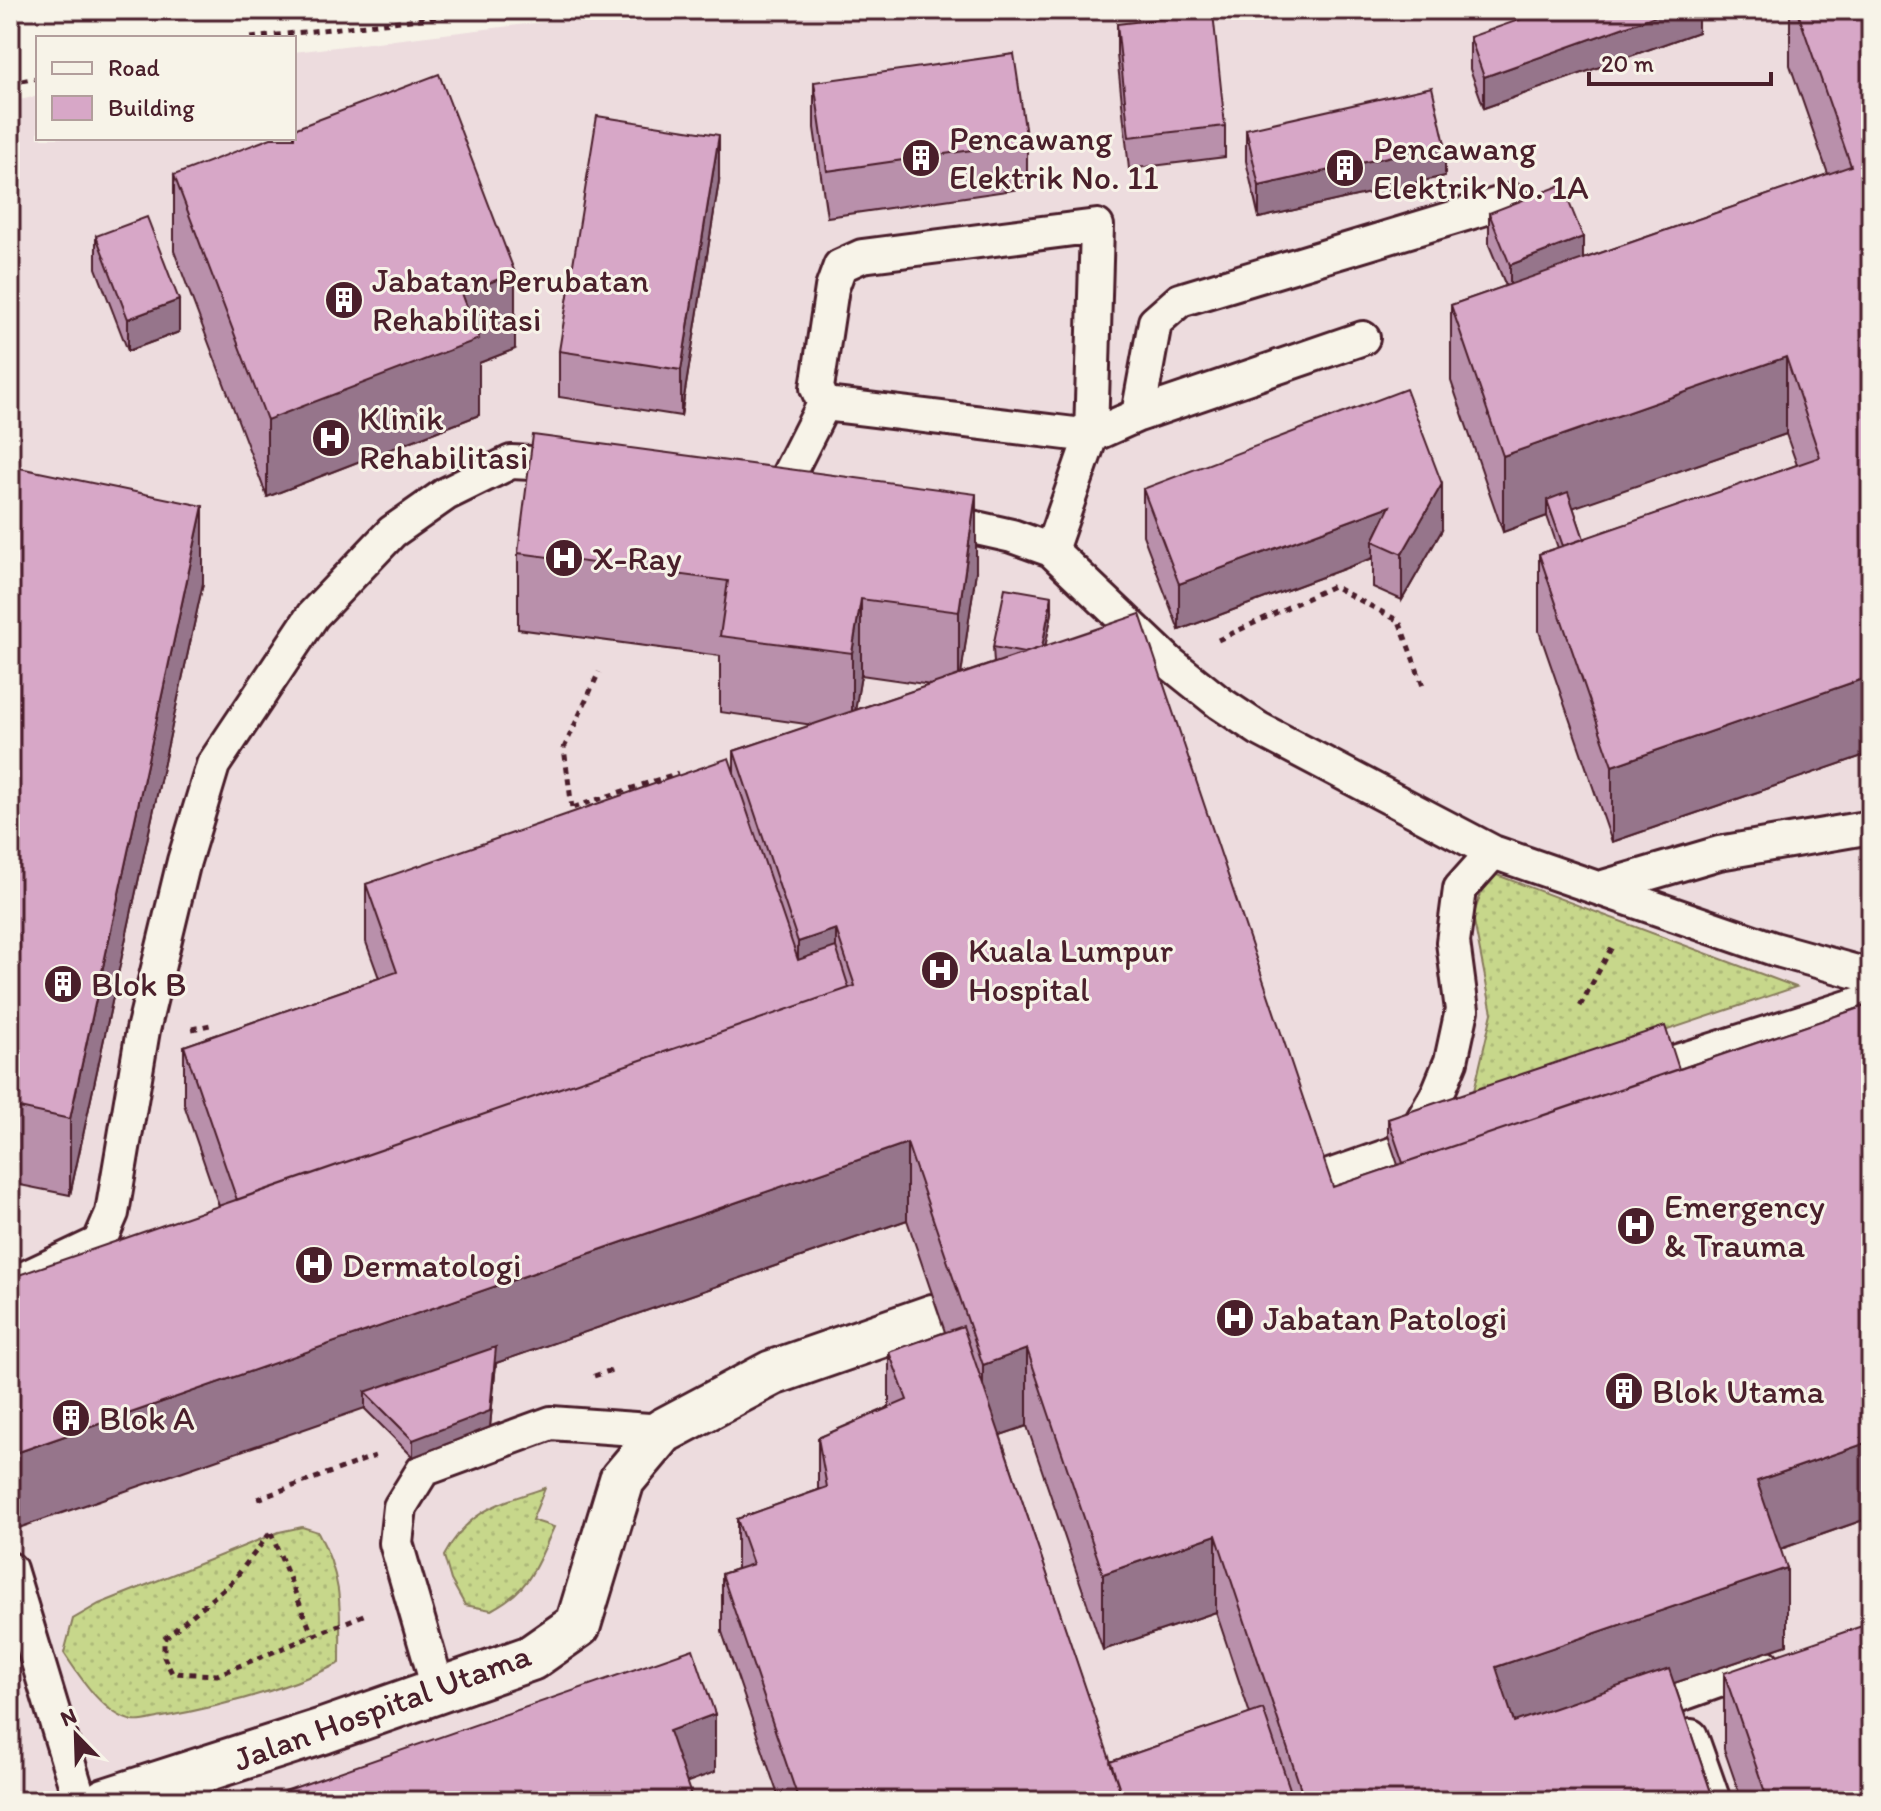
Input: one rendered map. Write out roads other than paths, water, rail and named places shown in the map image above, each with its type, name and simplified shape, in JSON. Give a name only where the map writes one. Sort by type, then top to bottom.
[{"type":"street","points":[[1578,1099],[1871,1006]]},
{"type":"street","points":[[1316,1187],[1488,1128]]},
{"type":"street","name":"Jalan Hospital Utama","points":[[125,1797],[531,1658],[578,1625],[622,1480],[663,1431],[772,1373],[933,1317]]},
{"type":"lane","points":[[1138,415],[1155,322],[1180,300],[1512,200]]},
{"type":"lane","points":[[824,404],[817,388],[832,288],[840,266],[862,256],[1097,226],[1091,436],[1051,550]]},
{"type":"lane","points":[[824,404],[1091,436],[1138,415],[1363,338]]},
{"type":"lane","points":[[779,490],[824,404]]},
{"type":"lane","points":[[10,1285],[99,1243],[112,1213],[143,1030],[184,861],[213,765],[313,615],[392,532],[446,494],[484,474],[511,462],[612,467]]},
{"type":"lane","points":[[902,512],[1012,536],[1051,550],[1170,663],[1259,729],[1493,852],[1603,887],[1774,949],[1871,976]]},
{"type":"lane","points":[[1603,887],[1719,853],[1871,827]]},
{"type":"lane","points":[[1467,1169],[1415,1151],[1451,1061],[1462,1010],[1453,942],[1460,889],[1493,852]]},
{"type":"lane","points":[[438,1688],[396,1543],[400,1507],[423,1470],[551,1423],[663,1431]]},
{"type":"lane","points":[[10,1569],[80,1801]]},
{"type":"lane","points":[[1608,1721],[1796,1653]]},
{"type":"lane","points":[[1677,1697],[1714,1801]]},
{"type":"place","name":"Pencawang Elektrik No. 11","points":[[921,158]]},
{"type":"place","name":"Pencawang Elektrik No. 1A","points":[[1345,168]]},
{"type":"place","name":"Jabatan Perubatan Rehabilitasi","points":[[344,300]]},
{"type":"place","name":"Klinik Rehabilitasi","points":[[331,438]]},
{"type":"place","name":"X-Ray","points":[[564,558]]},
{"type":"place","name":"Kuala Lumpur Hospital","points":[[940,970]]},
{"type":"place","name":"Blok B","points":[[63,984]]},
{"type":"place","name":"Emergency & Trauma","points":[[1636,1226]]},
{"type":"place","name":"Dermatologi","points":[[314,1265]]},
{"type":"place","name":"Jabatan Patologi","points":[[1235,1318]]},
{"type":"place","name":"Blok Utama","points":[[1624,1391]]},
{"type":"place","name":"Blok A","points":[[71,1418]]}]
